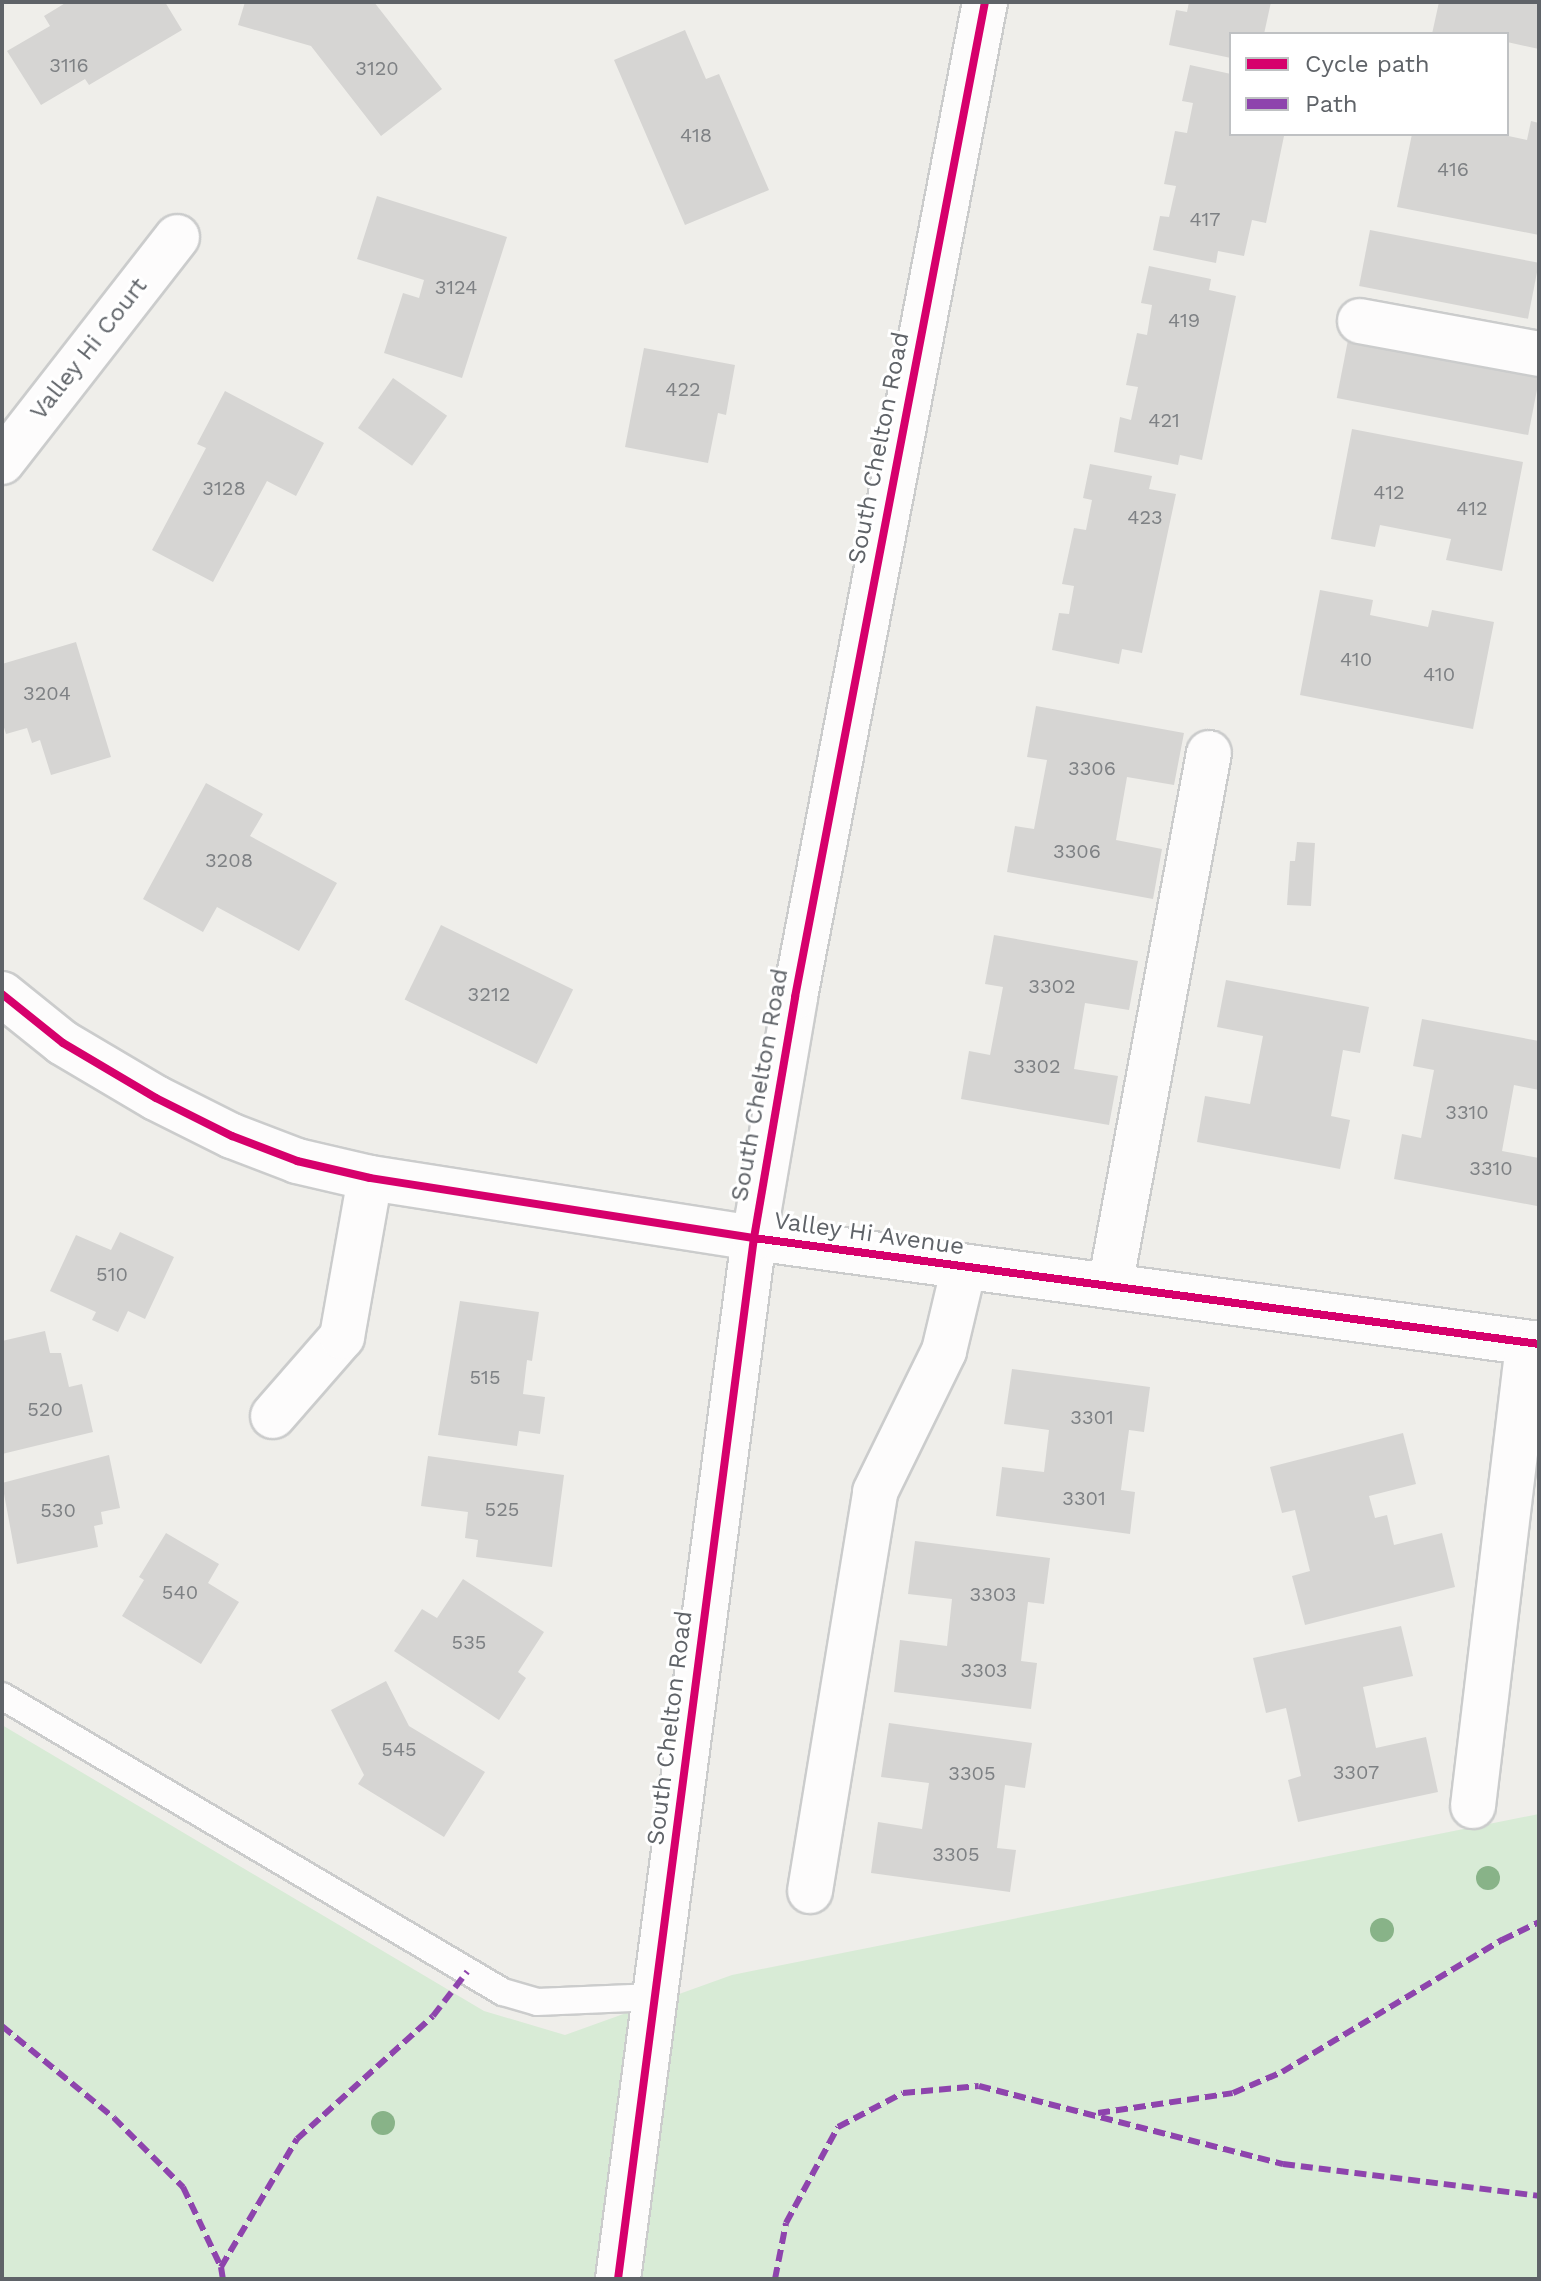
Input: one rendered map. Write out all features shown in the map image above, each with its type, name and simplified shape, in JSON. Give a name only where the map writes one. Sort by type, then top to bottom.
[{"type":"street","name":"South Chelton Road","points":[[618,2279],[754,1238],[795,997],[985,2]]},
{"type":"street","name":"Valley Hi Court","points":[[2,462],[177,237]]},
{"type":"street","points":[[1360,321],[1539,354]]},
{"type":"street","points":[[1110,1286],[1209,753]]},
{"type":"street","name":"Valley Hi Avenue","points":[[2,994],[63,1043],[156,1098],[232,1136],[297,1161],[370,1178],[754,1238],[1533,1344]]},
{"type":"street","points":[[273,1416],[342,1337],[370,1178]]},
{"type":"street","points":[[810,1891],[875,1492],[944,1351],[964,1267]]},
{"type":"street","points":[[1473,1806],[1533,1344]]},
{"type":"lane","points":[[2,1696],[503,1992],[537,2002],[655,1997]]},
{"type":"green space","points":[[2,1725],[484,2011],[565,2035],[732,1975],[1539,1814],[1539,2279],[2,2279]]},
{"type":"building","points":[[67,2],[165,2],[182,30],[89,85],[85,79],[41,105],[7,51],[50,26],[44,16]]},
{"type":"building","points":[[245,2],[374,2],[442,89],[381,136],[311,46],[238,25]]},
{"type":"building","points":[[1189,2],[1271,2],[1264,32],[1229,32],[1229,58],[1169,45],[1176,10],[1187,12]]},
{"type":"building","points":[[1439,2],[1539,2],[1539,49],[1509,42],[1509,32],[1432,32]]},
{"type":"building","points":[[685,30],[706,79],[719,74],[769,190],[685,225],[614,60]]},
{"type":"building","points":[[1190,65],[1229,74],[1229,136],[1284,136],[1266,223],[1252,220],[1244,256],[1218,251],[1216,263],[1153,250],[1160,216],[1169,217],[1176,186],[1164,184],[1175,131],[1187,133],[1193,103],[1182,101]]},
{"type":"building","points":[[1531,121],[1539,123],[1539,235],[1397,207],[1412,136],[1508,136],[1527,140]]},
{"type":"building","points":[[377,196],[507,237],[462,378],[384,353],[403,293],[419,298],[424,280],[357,259]]},
{"type":"building","points":[[1370,230],[1539,263],[1528,319],[1359,286]]},
{"type":"building","points":[[1149,266],[1211,279],[1209,290],[1236,296],[1202,460],[1180,455],[1178,465],[1114,452],[1120,417],[1131,420],[1138,387],[1126,385],[1137,333],[1147,335],[1152,305],[1141,303]]},
{"type":"building","points":[[1348,340],[1539,377],[1528,435],[1337,398]]},
{"type":"building","points":[[644,348],[735,365],[726,415],[718,413],[708,463],[625,447]]},
{"type":"building","points":[[393,378],[447,416],[412,466],[358,428]]},
{"type":"building","points":[[225,391],[324,443],[296,496],[267,481],[213,582],[152,550],[206,448],[197,444]]},
{"type":"building","points":[[1352,429],[1523,462],[1502,571],[1446,560],[1451,539],[1380,525],[1375,547],[1331,539]]},
{"type":"building","points":[[1090,464],[1152,476],[1149,489],[1176,494],[1142,653],[1122,649],[1119,664],[1052,650],[1059,613],[1069,614],[1074,586],[1062,584],[1074,528],[1086,530],[1092,500],[1083,498]]},
{"type":"building","points":[[1320,590],[1373,600],[1370,615],[1428,627],[1432,610],[1494,622],[1473,729],[1300,695]]},
{"type":"building","points":[[76,642],[111,757],[51,775],[40,740],[32,743],[27,728],[6,734],[2,721],[2,664]]},
{"type":"building","points":[[1036,706],[1184,733],[1174,785],[1127,777],[1116,840],[1162,849],[1153,899],[1007,872],[1015,826],[1034,829],[1047,760],[1027,757]]},
{"type":"building","points":[[206,783],[263,814],[250,836],[337,883],[299,951],[217,907],[203,932],[143,899]]},
{"type":"building","points":[[1297,842],[1315,843],[1311,906],[1287,905],[1290,861],[1295,861]]},
{"type":"building","points":[[441,925],[573,989],[537,1064],[405,1000]]},
{"type":"building","points":[[994,935],[1138,961],[1129,1010],[1085,1003],[1074,1069],[1118,1076],[1109,1125],[961,1099],[969,1051],[990,1055],[1003,987],[985,984]]},
{"type":"building","points":[[1226,980],[1369,1007],[1360,1053],[1343,1050],[1331,1116],[1350,1120],[1340,1169],[1197,1142],[1205,1096],[1250,1104],[1263,1036],[1217,1027]]},
{"type":"building","points":[[1422,1019],[1539,1041],[1539,1090],[1514,1085],[1502,1151],[1539,1158],[1537,1206],[1394,1179],[1402,1134],[1421,1138],[1434,1070],[1413,1066]]},
{"type":"building","points":[[120,1232],[174,1257],[145,1319],[128,1311],[118,1332],[92,1320],[96,1312],[50,1291],[76,1235],[111,1250]]},
{"type":"building","points":[[460,1301],[539,1312],[532,1361],[527,1360],[523,1394],[545,1397],[540,1434],[519,1431],[517,1446],[438,1435]]},
{"type":"building","points":[[45,1331],[50,1353],[61,1353],[69,1387],[82,1384],[93,1432],[2,1454],[2,1341]]},
{"type":"building","points":[[1012,1369],[1150,1387],[1144,1432],[1129,1430],[1121,1490],[1135,1492],[1130,1534],[996,1516],[1002,1467],[1044,1472],[1049,1430],[1004,1424]]},
{"type":"building","points":[[1403,1433],[1416,1484],[1369,1496],[1375,1518],[1387,1515],[1394,1545],[1442,1533],[1455,1587],[1305,1625],[1292,1576],[1310,1571],[1295,1510],[1282,1513],[1270,1467]]},
{"type":"building","points":[[109,1455],[120,1508],[101,1512],[103,1524],[94,1526],[98,1547],[17,1564],[2,1483]]},
{"type":"building","points":[[428,1456],[564,1475],[552,1567],[476,1557],[478,1540],[465,1538],[468,1512],[421,1506]]},
{"type":"building","points":[[166,1533],[219,1564],[208,1583],[239,1602],[201,1664],[122,1616],[144,1580],[139,1577]]},
{"type":"building","points":[[915,1541],[1050,1558],[1044,1604],[1028,1602],[1021,1661],[1037,1663],[1031,1709],[894,1692],[900,1640],[947,1646],[952,1599],[908,1594]]},
{"type":"building","points":[[463,1579],[544,1632],[518,1672],[526,1678],[499,1720],[394,1651],[422,1609],[437,1618]]},
{"type":"building","points":[[1401,1626],[1413,1676],[1363,1687],[1376,1748],[1426,1737],[1438,1792],[1298,1822],[1288,1780],[1301,1776],[1286,1708],[1266,1713],[1253,1658]]},
{"type":"building","points":[[386,1681],[409,1726],[485,1772],[444,1837],[358,1784],[364,1775],[331,1710]]},
{"type":"building","points":[[889,1723],[1032,1743],[1025,1788],[1005,1785],[997,1848],[1016,1850],[1010,1892],[871,1873],[878,1822],[922,1829],[929,1783],[881,1777]]},
{"type":"marked path","points":[[1098,2113],[1233,2093],[1282,2072],[1502,1940],[1539,1922]]},
{"type":"marked path","points":[[221,2267],[297,2139],[433,2016],[467,1972]]},
{"type":"marked path","points":[[2,2026],[114,2118],[183,2187],[221,2267],[223,2279]]},
{"type":"marked path","points":[[775,2279],[786,2223],[838,2127],[903,2093],[979,2086],[1283,2164],[1539,2196]]},
{"type":"cycle path","points":[[618,2279],[754,1238],[795,997],[985,2]]},
{"type":"cycle path","points":[[2,994],[63,1043],[156,1098],[232,1136],[297,1161],[370,1178],[754,1238],[1539,1344]]}]
